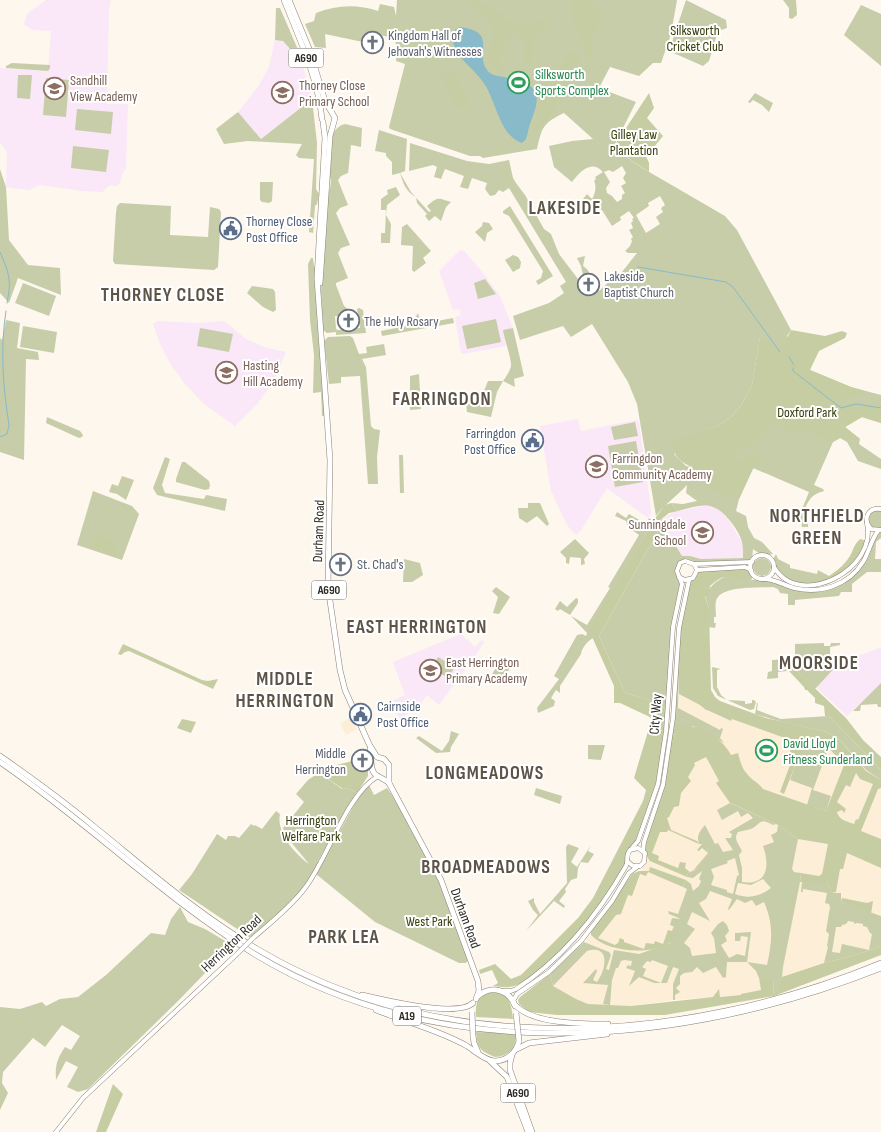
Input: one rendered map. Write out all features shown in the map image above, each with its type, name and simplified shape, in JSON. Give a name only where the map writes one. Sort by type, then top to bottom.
[{"type":"highway","name":"Durham Road","points":[[284,0],[310,67],[319,102],[325,138],[317,278],[328,424],[330,478],[328,587],[341,675],[354,714],[369,744],[389,765],[389,783],[441,880],[478,981]]},
{"type":"highway","name":"Durham Road","points":[[290,0],[312,57],[325,100],[335,118],[328,153],[320,278],[320,314]]},
{"type":"highway","points":[[332,114],[326,113],[322,120],[327,125],[333,124]]},
{"type":"highway","name":"Durham Road","points":[[369,744],[374,773],[389,783]]},
{"type":"highway","name":"A19","points":[[0,756],[48,790],[181,898],[221,926],[273,958],[339,993]]},
{"type":"highway","points":[[372,767],[374,762],[382,759]]},
{"type":"highway","name":"A19","points":[[0,762],[44,793],[180,902],[222,932],[275,965],[339,993],[403,1010],[495,1025],[594,1028],[656,1025],[760,1008],[797,998],[881,968]]},
{"type":"highway","points":[[380,776],[388,772]]},
{"type":"highway","name":"A19","points":[[656,1025],[766,1002],[839,979],[881,963]]},
{"type":"highway","points":[[478,981],[483,988],[502,991],[529,1015],[578,1023],[656,1025]]},
{"type":"highway","name":"A690","points":[[478,981],[479,991],[474,1001],[472,1012],[475,1046],[480,1054],[508,1078],[528,1132]]},
{"type":"highway","points":[[339,993],[405,1004],[456,1009],[466,1008],[481,993],[489,990]]},
{"type":"highway","points":[[339,993],[454,1039],[480,1054]]},
{"type":"highway","name":"A690","points":[[514,1003],[519,1040],[510,1063],[510,1070],[532,1132]]},
{"type":"highway","points":[[488,1060],[502,1060],[528,1043],[656,1025]]},
{"type":"main road","points":[[751,570],[752,562],[755,558],[763,556],[770,559],[782,578],[797,583],[822,583],[840,576],[861,556],[869,536],[867,516],[870,511],[881,508]]},
{"type":"main road","points":[[697,570],[745,567],[751,570],[757,577],[806,590],[825,590],[849,577],[862,564],[872,542],[880,531],[871,529],[867,522]]},
{"type":"main road","points":[[694,564],[697,570],[695,576],[689,580],[683,580],[679,577],[677,571],[680,564],[688,561],[694,564],[752,562]]},
{"type":"main road","points":[[764,578],[772,574],[774,567]]},
{"type":"main road","name":"City Way","points":[[502,991],[511,992],[546,967],[586,927],[608,897],[628,862],[628,853],[638,841],[658,784],[667,718],[672,636],[682,584],[679,577]]},
{"type":"main road","name":"City Way","points":[[514,1003],[516,994],[549,972],[581,941],[612,901],[629,873],[644,862],[644,842],[664,785],[673,718],[679,628],[689,580]]},
{"type":"main road","points":[[667,718],[673,718]]},
{"type":"main road","name":"Herrington Road","points":[[368,783],[372,767]]},
{"type":"main road","name":"Herrington Road","points":[[56,1132],[83,1098],[306,887],[356,797],[368,783],[380,776]]},
{"type":"main road","points":[[632,848],[638,848],[643,851]]},
{"type":"main road","points":[[628,862],[631,866],[637,867]]},
{"type":"shaded area","name":"Sandhill View Academy","points":[[46,0],[111,0],[109,10],[107,104],[128,104],[126,168],[117,186],[110,185],[102,192],[40,185],[29,190],[6,187],[7,152],[0,143],[0,68],[48,71],[51,31],[32,30],[24,24],[27,14]]},
{"type":"shaded area","name":"Thorney Close Primary School","points":[[275,40],[283,41],[291,50],[299,52],[312,99],[261,139],[238,112],[258,87],[269,67]]},
{"type":"shaded area","points":[[460,250],[464,251],[480,269],[500,296],[513,328],[503,330],[506,346],[461,353],[455,317],[461,315],[459,309],[453,310],[439,271]]},
{"type":"shaded area","name":"Hasting Hill Academy","points":[[158,321],[199,323],[224,321],[246,339],[264,347],[286,352],[273,382],[258,403],[235,426],[204,404],[185,384],[171,365],[160,344],[153,324]]},
{"type":"shaded area","name":"Farringdon Community Academy","points":[[578,419],[581,431],[636,420],[639,422],[651,509],[651,514],[648,518],[607,488],[580,532],[576,535],[567,525],[551,491],[540,426]]},
{"type":"shaded area","name":"Sunningdale School","points":[[712,506],[720,510],[727,518],[742,542],[743,558],[701,559],[682,556],[663,525],[662,519],[674,512]]},
{"type":"shaded area","name":"East Herrington Primary Academy","points":[[461,634],[475,647],[482,640],[484,642],[474,658],[439,705],[427,695],[418,708],[400,718],[390,702],[405,695],[393,662]]},
{"type":"shaded area","points":[[881,647],[881,683],[847,716],[816,687],[840,662],[858,661],[858,655]]},
{"type":"shaded area","points":[[679,694],[701,705],[706,710],[731,721],[732,719],[810,747],[813,741],[827,746],[844,765],[866,770],[881,780],[881,955],[741,995],[673,1000],[631,1006],[588,1004],[553,986],[550,974],[581,944],[586,942],[632,874],[642,870],[649,855],[677,728]]},
{"type":"shaded area","points":[[352,717],[357,729],[346,735],[340,723]]},
{"type":"green space","points":[[397,0],[677,0],[671,34],[661,63],[653,63],[639,76],[610,67],[599,88],[636,102],[613,148],[644,169],[725,216],[737,230],[791,330],[787,336],[810,370],[851,387],[881,395],[881,423],[862,417],[845,427],[860,439],[859,444],[881,459],[881,469],[858,461],[847,442],[840,438],[833,442],[814,485],[824,491],[813,496],[808,502],[803,514],[808,517],[808,527],[802,527],[801,520],[793,521],[793,519],[800,514],[809,492],[753,468],[739,499],[736,511],[746,516],[748,527],[754,538],[762,542],[773,554],[763,556],[753,549],[752,561],[697,564],[682,562],[677,568],[681,582],[673,627],[666,731],[660,730],[661,704],[625,693],[599,636],[661,526],[659,521],[662,519],[666,530],[682,556],[701,559],[743,558],[741,538],[735,527],[722,512],[713,507],[691,507],[678,511],[671,503],[683,504],[697,501],[686,493],[687,485],[656,516],[637,404],[628,382],[592,324],[571,337],[563,326],[520,340],[513,316],[549,303],[564,293],[560,286],[566,282],[509,188],[503,192],[499,190],[495,195],[490,196],[485,189],[487,183],[472,178],[468,189],[460,187],[464,176],[445,169],[441,179],[434,177],[437,167],[433,165],[409,171],[410,143],[467,161],[489,164],[509,160],[513,178],[544,229],[551,234],[559,254],[578,279],[583,275],[577,258],[585,256],[583,266],[587,269],[599,291],[622,272],[637,253],[625,251],[632,241],[633,237],[629,230],[633,228],[631,223],[634,218],[629,211],[612,226],[602,210],[595,208],[592,200],[588,204],[582,203],[587,194],[592,199],[593,197],[595,177],[603,172],[599,168],[586,168],[572,182],[554,167],[549,146],[593,139],[564,113],[544,126],[537,149],[483,158],[480,156],[470,156],[390,129],[405,64],[396,61],[397,47],[394,38],[370,33],[369,37],[363,42],[325,34],[326,48],[315,47],[305,24],[314,21],[316,13],[339,7],[354,6],[378,11],[380,4],[394,7],[396,16]],"holes":[[[622,166],[626,173],[623,178],[626,183],[621,186],[625,193],[622,195],[622,199],[617,202],[607,193],[606,188],[610,182],[604,172],[609,170],[613,172]],[[660,196],[665,205],[661,208],[663,212],[656,217],[660,224],[646,233],[636,215],[649,206],[648,203]],[[760,338],[781,351],[741,436],[708,462],[693,470],[693,467],[686,466],[674,454],[699,433],[718,426],[731,417],[741,406],[752,385]]]},
{"type":"green space","points":[[468,0],[480,2],[492,8],[513,25],[538,23],[549,16],[548,28],[535,33],[533,47],[535,51],[531,65],[524,61],[523,50],[526,42],[524,35],[513,33],[507,40],[499,59],[500,62],[503,62],[502,71],[494,69],[489,59],[493,38],[492,25],[486,15],[475,8]]},
{"type":"green space","points":[[573,0],[588,0],[600,12],[596,34],[592,39],[591,61],[587,62],[578,28],[572,22]]},
{"type":"green space","name":"Silksworth Cricket Club","points":[[686,0],[726,20],[727,28],[718,31],[709,61],[703,66],[669,51]]},
{"type":"green space","points":[[783,0],[796,0],[797,15],[792,19],[789,18],[789,8]]},
{"type":"green space","points":[[861,5],[881,14],[881,66],[844,35]]},
{"type":"green space","points":[[276,8],[280,8],[299,52],[291,50],[283,41],[275,40]]},
{"type":"green space","points":[[569,54],[579,54],[579,63],[573,65],[571,81],[550,117],[538,132],[533,129],[540,110],[540,91],[548,76],[563,63]]},
{"type":"green space","points":[[12,63],[50,65],[50,68],[48,71],[6,68],[6,66]]},
{"type":"green space","points":[[450,73],[454,74],[467,99],[467,107],[461,110],[454,102],[440,76]]},
{"type":"green space","points":[[18,75],[32,75],[30,99],[17,98]]},
{"type":"green space","points":[[46,78],[69,80],[66,117],[43,115]]},
{"type":"green space","name":"Gilley Law Plantation","points":[[649,93],[654,108],[647,118],[663,136],[654,147],[648,147],[648,151],[645,154],[649,163],[649,172],[613,148]]},
{"type":"green space","points":[[755,93],[773,103],[769,112],[753,100],[750,103],[748,102]]},
{"type":"green space","points":[[312,99],[317,143],[316,189],[319,194],[315,206],[313,233],[309,232],[314,159],[299,158],[296,155],[302,144],[248,141],[224,144],[216,129],[238,112],[261,139]]},
{"type":"green space","points":[[77,109],[113,112],[111,134],[75,130]]},
{"type":"green space","points":[[345,124],[362,128],[361,147],[351,145],[348,173],[341,176],[338,180],[348,205],[340,208],[336,213],[350,245],[341,248],[338,253],[348,278],[336,283],[336,285],[344,306],[349,310],[344,311],[340,316],[335,316],[336,328],[337,330],[360,328],[357,309],[359,308],[363,310],[366,333],[336,335],[336,332],[327,333],[323,330],[321,291],[327,196],[331,185],[329,173],[330,144],[335,131]]},
{"type":"green space","points":[[379,130],[407,139],[405,171],[392,175],[392,162],[386,156],[386,153],[375,151]]},
{"type":"green space","points":[[73,146],[109,150],[106,172],[71,168]]},
{"type":"green space","points":[[0,169],[6,187],[9,240],[28,265],[60,268],[61,295],[18,278],[9,303],[0,293]]},
{"type":"green space","points":[[400,173],[411,192],[415,196],[405,187]]},
{"type":"green space","points":[[260,182],[273,182],[272,201],[269,203],[260,200]]},
{"type":"green space","points":[[396,187],[400,195],[387,205],[386,215],[391,224],[390,243],[381,243],[381,233],[385,233],[386,210],[381,210],[381,199],[388,194],[387,190]]},
{"type":"green space","points":[[416,198],[429,212],[431,211],[427,206],[436,199],[451,202],[446,207],[441,221],[435,216],[429,221],[425,216],[427,214],[417,203]]},
{"type":"green space","points":[[120,203],[171,206],[170,235],[208,237],[210,207],[219,209],[221,212],[218,267],[214,270],[115,264],[113,261],[116,212],[117,206]]},
{"type":"green space","points":[[510,206],[553,276],[538,285],[536,281],[541,278],[543,271],[509,216],[503,213]]},
{"type":"green space","points":[[483,222],[489,223],[493,229],[487,233],[485,242],[475,232],[482,226]]},
{"type":"green space","points":[[407,224],[431,251],[423,258],[426,263],[414,272],[412,270],[413,246],[401,245],[402,227]]},
{"type":"green space","points":[[513,255],[518,257],[521,262],[520,268],[513,272],[505,260]]},
{"type":"green space","points":[[311,258],[313,258],[315,267],[326,416],[322,416],[321,392],[313,393],[314,355],[310,320],[308,264]]},
{"type":"green space","points":[[485,279],[496,294],[478,299],[474,283]]},
{"type":"green space","points":[[23,283],[56,296],[49,316],[15,303]]},
{"type":"green space","points":[[252,286],[273,289],[275,292],[276,310],[273,312],[263,307],[247,293]]},
{"type":"green space","points":[[418,313],[421,324],[453,318],[454,323],[382,336],[381,331],[411,325]]},
{"type":"green space","points":[[496,319],[501,342],[467,349],[462,326]]},
{"type":"green space","points":[[6,320],[20,323],[17,348],[38,352],[39,360],[26,359],[24,460],[0,452],[0,338],[2,340]]},
{"type":"green space","points":[[23,326],[57,332],[54,353],[20,347]]},
{"type":"green space","points":[[200,328],[233,334],[229,352],[197,346]]},
{"type":"green space","points":[[513,328],[524,376],[514,379],[515,387],[503,381],[511,366],[503,330]]},
{"type":"green space","name":"Doxford Park","points":[[791,330],[825,336],[842,331],[847,333],[845,338],[819,351],[810,370],[867,392],[843,401],[835,398],[832,403],[862,403],[881,406],[881,423],[862,417],[845,427],[860,439],[840,438],[833,442],[805,432],[788,434],[775,421],[747,450],[743,447],[733,458],[738,463],[747,452],[753,457],[758,452],[764,458],[753,469],[739,499],[722,495],[709,488],[700,480],[693,478],[690,474],[693,467],[678,458],[675,454],[673,441],[718,426],[731,417],[741,406],[752,385],[760,337],[781,350]]},
{"type":"green space","points":[[350,336],[353,338],[359,354],[367,353],[366,347],[384,344],[386,355],[362,359],[366,367],[371,426],[374,429],[380,430],[377,457],[378,484],[368,484],[360,376],[341,377],[341,383],[329,384],[324,341],[328,337]]},
{"type":"green space","points":[[419,374],[421,409],[410,410],[410,376]]},
{"type":"green space","points":[[488,381],[503,381],[497,392],[491,417],[467,412],[465,394],[484,391]]},
{"type":"green space","points":[[47,417],[80,431],[83,435],[82,437],[79,438],[46,423]]},
{"type":"green space","points":[[635,422],[638,436],[614,440],[611,427]]},
{"type":"green space","points":[[636,441],[643,482],[615,487],[608,446]]},
{"type":"green space","points":[[399,455],[403,455],[404,493],[400,493]]},
{"type":"green space","points":[[165,457],[170,459],[162,485],[165,493],[204,499],[206,495],[227,499],[225,511],[157,495],[153,488]]},
{"type":"green space","points":[[182,462],[185,462],[209,481],[209,489],[205,490],[176,482]]},
{"type":"green space","points":[[122,476],[134,480],[126,500],[117,494],[109,492],[112,484],[118,486]]},
{"type":"green space","points":[[93,491],[132,506],[139,514],[122,560],[77,545]]},
{"type":"green space","points":[[528,503],[540,503],[549,524],[547,526],[537,516],[527,523],[519,518],[518,508],[528,508]]},
{"type":"green space","points":[[671,503],[678,511],[669,513],[659,521],[661,526],[599,636],[625,693],[662,704],[659,720],[661,723],[660,730],[666,731],[658,784],[638,841],[630,850],[628,862],[608,897],[556,958],[516,986],[493,986],[498,983],[492,970],[480,974],[479,970],[495,964],[511,979],[521,975],[578,918],[593,898],[643,801],[646,790],[634,778],[652,718],[620,703],[614,703],[614,686],[589,630],[653,521],[665,505]]},
{"type":"green space","points":[[873,510],[881,510],[881,529],[873,528],[868,522],[869,515]]},
{"type":"green space","points":[[617,512],[626,518],[629,514],[646,524],[649,518],[653,521],[590,630],[593,638],[584,647],[560,686],[560,693],[556,690],[551,698],[555,701],[554,706],[538,713],[537,708],[559,679],[554,676],[577,635],[582,634],[586,636],[587,633],[571,616],[587,625],[639,535],[628,527],[626,521],[615,516]]},
{"type":"green space","points":[[881,530],[881,538],[876,542],[875,559],[881,559],[881,572],[867,572],[852,584],[852,592],[841,592],[839,596],[795,600],[795,605],[788,605],[788,594],[780,593],[778,589],[773,587],[735,589],[722,593],[718,597],[716,617],[714,617],[715,628],[709,627],[709,608],[705,596],[713,585],[722,578],[745,567],[751,570],[754,575],[751,580],[770,579],[787,586],[817,590],[841,582],[862,564],[875,535]]},
{"type":"green space","points":[[102,535],[115,543],[116,555],[90,547],[92,539]]},
{"type":"green space","points":[[575,539],[589,553],[584,559],[585,564],[581,565],[581,558],[570,557],[569,564],[566,563],[566,558],[560,552]]},
{"type":"green space","points":[[860,539],[867,541],[855,563],[829,581],[829,576],[845,563]]},
{"type":"green space","points":[[776,554],[778,559],[790,565],[790,568],[817,574],[818,570],[829,576],[829,581],[805,584],[792,582],[780,576],[773,566]]},
{"type":"green space","points":[[762,558],[770,563],[771,567],[766,575],[762,576],[754,571],[753,567],[758,559]]},
{"type":"green space","points":[[404,559],[420,563],[423,575],[412,582],[403,582]]},
{"type":"green space","points":[[745,567],[745,582],[730,577],[719,579],[710,586],[709,595],[705,597],[709,608],[711,690],[720,701],[766,718],[827,732],[841,741],[866,771],[881,780],[881,788],[878,789],[861,831],[881,839],[881,868],[847,853],[843,869],[840,869],[836,892],[832,893],[827,882],[800,882],[801,873],[819,876],[822,874],[828,844],[798,839],[778,825],[730,803],[716,783],[719,781],[706,757],[694,763],[695,765],[688,777],[691,781],[681,793],[679,806],[674,807],[667,818],[671,830],[697,841],[699,844],[668,830],[667,832],[660,832],[652,853],[659,856],[658,860],[678,868],[680,862],[686,863],[685,868],[690,872],[687,877],[650,861],[643,851],[663,785],[671,735],[676,734],[678,725],[701,729],[716,737],[731,755],[738,753],[744,770],[763,789],[826,811],[844,765],[827,746],[813,741],[810,748],[803,745],[784,794],[780,792],[793,757],[789,755],[793,741],[732,719],[731,721],[706,710],[679,694],[679,673],[675,673],[676,656],[687,586],[697,570]],"holes":[[[856,773],[860,779],[873,784],[858,820],[856,819],[854,824],[839,817],[837,812],[842,810],[844,813],[846,809],[837,802],[846,785],[850,787]]]},
{"type":"green space","points":[[496,587],[510,597],[499,614],[493,613],[498,597],[492,591]]},
{"type":"green space","points":[[576,598],[578,603],[570,615],[560,609],[558,611],[555,609],[560,601],[567,607]]},
{"type":"green space","points":[[824,643],[824,646],[830,646],[831,643],[840,643],[840,645],[830,647],[830,659],[841,659],[815,689],[796,670],[778,672],[778,678],[767,679],[768,672],[772,671],[772,660],[789,659],[789,657],[795,656],[795,644]]},
{"type":"green space","points":[[123,644],[202,680],[218,679],[213,689],[129,651],[121,655],[118,654]]},
{"type":"green space","points":[[438,657],[455,667],[448,678],[432,668]]},
{"type":"green space","points":[[500,661],[511,666],[504,679],[492,683],[491,676]]},
{"type":"green space","points":[[712,667],[721,669],[717,670],[717,687],[721,695],[727,700],[718,696],[713,688]]},
{"type":"green space","points":[[796,670],[846,718],[863,740],[881,757],[881,770],[829,716],[825,716],[824,706],[815,703],[815,698],[805,690],[789,671]]},
{"type":"green space","points":[[677,673],[679,673],[678,708],[720,730],[721,728],[723,729],[720,738],[724,743],[693,726],[678,729],[676,734],[671,735]]},
{"type":"green space","points":[[881,683],[881,707],[878,707],[877,704],[861,705],[860,711],[853,711]]},
{"type":"green space","points":[[727,700],[745,701],[745,704],[752,703],[752,700],[756,702],[754,709],[750,710]]},
{"type":"green space","points":[[757,703],[757,710],[781,719],[829,716],[881,770],[881,780],[866,770],[841,741],[827,732],[755,714]]},
{"type":"green space","points":[[182,719],[196,722],[191,733],[177,728]]},
{"type":"green space","points":[[451,731],[459,734],[450,752],[436,753],[416,738],[419,736],[442,751],[449,741]]},
{"type":"green space","points":[[813,741],[827,746],[828,749],[813,790],[831,796],[826,811],[807,805],[812,788],[790,780],[802,745]]},
{"type":"green space","points":[[588,745],[605,745],[601,760],[588,759]]},
{"type":"green space","points":[[366,758],[368,758],[368,776],[357,793],[348,788],[343,789],[320,772],[329,767],[356,760],[358,765],[367,762]]},
{"type":"green space","name":"Herrington Welfare Park","points":[[320,772],[342,789],[348,788],[357,793],[318,861],[320,862],[306,887],[252,939],[179,890],[192,874],[217,834],[226,840],[228,836],[239,838],[251,824],[262,829],[276,811],[280,814],[281,828],[284,836],[298,855],[309,864],[286,836],[283,828],[304,802],[296,794],[308,780]]},
{"type":"green space","name":"West Park","points":[[369,785],[374,795],[387,788],[401,809],[437,877],[468,960],[466,963],[459,963],[375,922],[316,874],[358,798]]},
{"type":"green space","points":[[536,788],[562,796],[560,804],[534,795]]},
{"type":"green space","points":[[730,803],[776,824],[773,825],[763,821],[751,829],[738,832],[736,839],[742,851],[739,855],[742,868],[742,882],[757,881],[765,873],[766,860],[763,846],[774,842],[771,835],[777,832],[778,825],[798,839],[792,869],[794,872],[801,873],[800,882],[782,977],[774,996],[773,978],[759,978],[756,971],[747,962],[727,962],[726,977],[723,978],[716,967],[703,973],[697,967],[692,972],[684,973],[680,976],[680,984],[676,988],[680,992],[675,995],[675,1000],[673,1000],[673,984],[679,969],[673,967],[667,983],[661,983],[654,983],[639,977],[629,986],[635,971],[626,968],[628,965],[631,966],[632,961],[624,960],[616,968],[612,980],[610,1005],[603,1004],[608,985],[583,983],[596,969],[593,980],[597,982],[603,971],[603,955],[600,951],[595,950],[587,951],[553,986],[550,974],[584,942],[609,952],[611,955],[606,969],[609,970],[614,950],[639,954],[670,943],[675,927],[670,925],[672,918],[681,919],[669,914],[668,911],[678,914],[687,889],[683,887],[686,880],[691,884],[693,891],[699,886],[701,881],[699,879],[702,871],[693,878],[687,877],[688,873],[695,870],[708,854],[707,847],[699,844],[698,841],[698,836],[702,829],[705,825],[715,844],[718,843],[723,852],[733,850],[725,838],[731,838],[732,834],[729,832],[753,818],[748,813],[741,817],[738,811],[722,820],[717,810]],"holes":[[[735,858],[739,875],[737,876],[733,894],[711,885],[714,877],[711,869],[728,863],[727,861]],[[763,879],[771,888],[754,896],[735,894],[738,883],[751,885]],[[710,891],[732,899],[729,910],[737,899],[745,903],[752,900],[756,906],[764,902],[771,926],[767,965],[747,962],[751,932],[735,933],[735,941],[740,941],[741,936],[748,937],[745,956],[737,954],[729,958],[721,945],[727,941],[725,936],[729,931],[723,921],[711,933],[714,938],[716,953],[692,956],[690,948],[684,943],[695,929],[687,924],[692,912],[710,921],[699,903],[706,899]],[[652,960],[668,966],[661,983],[643,976],[646,969],[642,967],[647,961],[651,962]]]},
{"type":"green space","points":[[703,843],[707,847],[708,853],[702,848],[699,851],[697,850]]},
{"type":"green space","points":[[568,844],[579,848],[571,862],[577,867],[591,845],[588,851],[594,854],[588,863],[581,862],[577,878],[571,880],[565,889],[566,892],[559,901],[565,906],[564,908],[554,901],[526,931],[538,915],[528,901],[534,898],[540,914],[567,883],[566,847]]},
{"type":"green space","points":[[650,867],[686,880],[683,887],[648,872],[646,876],[640,874],[632,896],[628,895],[621,914],[616,915],[598,938],[615,945],[620,938],[624,942],[644,949],[646,943],[654,944],[655,941],[663,944],[668,930],[672,931],[674,926],[672,941],[654,949],[631,950],[608,946],[591,935],[591,932],[632,874],[639,871],[649,871]]},
{"type":"green space","points":[[802,882],[827,882],[832,893],[841,893],[841,902],[881,916],[881,946],[859,954],[824,963],[829,934],[826,931],[830,907],[829,904],[825,903],[827,893],[803,889],[803,892],[801,892]],"holes":[[[848,921],[854,922],[854,924],[863,924],[872,934],[869,950],[842,944],[840,953],[832,952],[836,927],[841,927]]]},
{"type":"green space","points":[[842,898],[867,903],[873,901],[871,914],[841,902]]},
{"type":"green space","points":[[180,907],[188,922],[205,929],[232,945],[88,1089],[78,1092],[67,1087],[78,1067],[66,1061],[56,1080],[56,1066],[60,1055],[65,1047],[71,1050],[80,1036],[62,1025],[45,1047],[33,1038],[3,1072],[2,1083],[8,1093],[0,1110],[0,1007],[20,1009],[42,1002],[46,1006],[60,999],[78,997],[106,975],[151,933],[165,935],[171,919]]},
{"type":"green space","points":[[881,946],[881,955],[774,996],[665,1015],[557,1015],[529,1012],[519,1004],[518,1000],[550,974],[553,986],[588,1004],[631,1006],[713,997],[719,989],[720,997],[741,995],[761,990],[759,978],[773,978],[774,995],[782,977]]},
{"type":"green space","points":[[489,992],[501,994],[508,999],[513,1019],[476,1017],[478,1002],[482,996]]},
{"type":"green space","points":[[476,1032],[516,1034],[515,1044],[508,1053],[495,1057],[480,1048]]},
{"type":"green space","points":[[113,1084],[123,1094],[106,1132],[96,1132]]},
{"type":"water","points":[[460,27],[479,33],[483,44],[484,63],[488,72],[524,82],[532,87],[535,92],[536,108],[526,139],[522,143],[508,133],[483,82],[455,49],[452,34]]},
{"type":"waterway","points":[[0,252],[9,277],[7,303]]},
{"type":"waterway","points":[[638,267],[726,282],[733,287],[780,352]]},
{"type":"waterway","points":[[0,437],[7,434],[9,425],[3,368],[6,311]]},
{"type":"waterway","points":[[789,357],[794,365]]},
{"type":"waterway","points":[[793,368],[793,371],[841,408],[856,404],[881,408]]},
{"type":"place","name":"Kingdom Hall of Jehovah's Witnesses","points":[[372,43]]},
{"type":"place","name":"Silksworth Sports Complex","points":[[519,82]]},
{"type":"place","name":"Sandhill View Academy","points":[[54,88]]},
{"type":"place","name":"Thorney Close Primary School","points":[[283,93]]},
{"type":"place","name":"Thorney Close Post Office","points":[[230,229]]},
{"type":"place","name":"Lakeside Baptist Church","points":[[588,284]]},
{"type":"place","name":"The Holy Rosary","points":[[348,321]]},
{"type":"place","name":"Hasting Hill Academy","points":[[227,373]]},
{"type":"place","name":"Farringdon Post Office","points":[[532,441]]},
{"type":"place","name":"Farringdon Community Academy","points":[[596,466]]},
{"type":"place","name":"Sunningdale School","points":[[702,532]]},
{"type":"place","name":"St. Chad's","points":[[341,564]]},
{"type":"place","name":"East Herrington Primary Academy","points":[[430,670]]},
{"type":"place","name":"Cairnside Post Office","points":[[361,714]]},
{"type":"place","name":"David Lloyd Fitness Sunderland","points":[[767,751]]},
{"type":"place","name":"Middle Herrington","points":[[362,761]]},
{"type":"district","name":"LAKESIDE","points":[[565,207]]},
{"type":"district","name":"THORNEY CLOSE","points":[[163,294]]},
{"type":"district","name":"FARRINGDON","points":[[442,398]]},
{"type":"district","name":"NORTHFIELD GREEN","points":[[817,526]]},
{"type":"district","name":"EAST HERRINGTON","points":[[417,626]]},
{"type":"district","name":"MOORSIDE","points":[[819,662]]},
{"type":"district","name":"MIDDLE HERRINGTON","points":[[285,689]]},
{"type":"district","name":"LONGMEADOWS","points":[[485,772]]},
{"type":"district","name":"BROADMEADOWS","points":[[486,866]]},
{"type":"district","name":"PARK LEA","points":[[344,936]]}]
